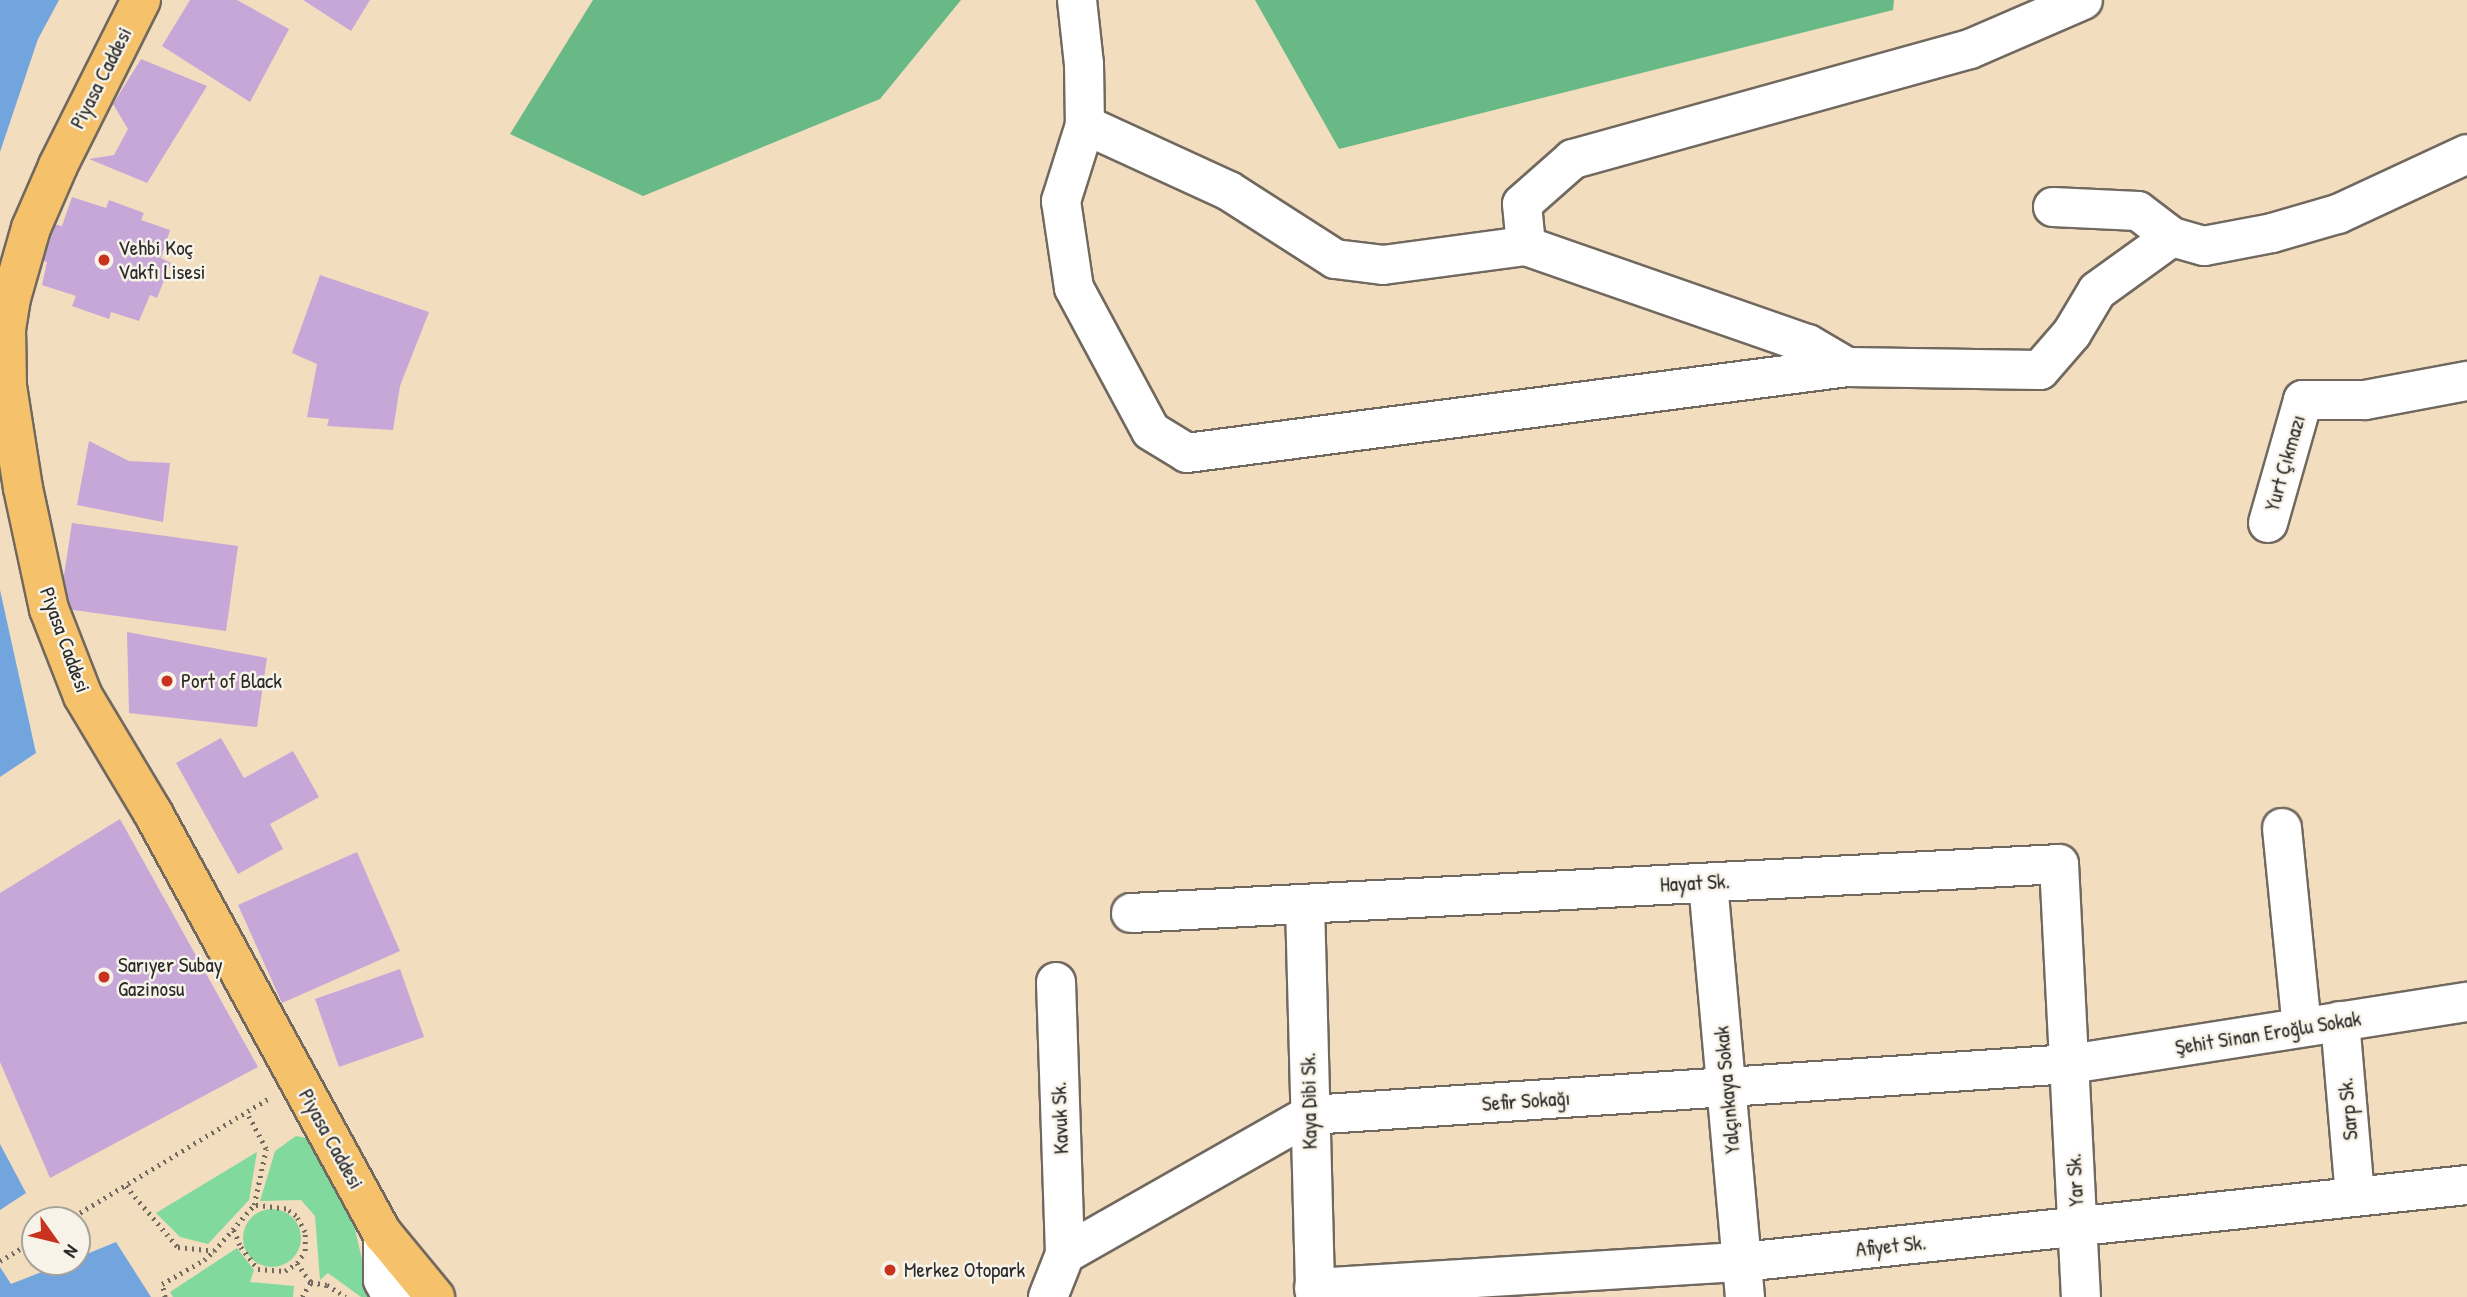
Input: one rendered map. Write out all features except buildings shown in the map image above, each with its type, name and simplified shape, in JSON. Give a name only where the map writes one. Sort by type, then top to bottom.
[{"type":"main road","name":"Piyasa Caddesi","points":[[141,0],[58,166],[32,229],[10,298],[6,328],[7,386],[23,488],[49,609],[83,696],[153,813],[383,1234],[435,1297]]},
{"type":"street","points":[[1077,0],[1084,64],[1085,125],[1061,201],[1074,288],[1151,431],[1187,453],[1847,367],[2040,370],[2072,333],[2097,290],[2172,237]]},
{"type":"street","points":[[1526,246],[1522,204],[1573,159],[1970,49],[2083,0]]},
{"type":"street","points":[[1085,125],[1228,191],[1335,259],[1383,265],[1526,246],[1808,344],[1847,367]]},
{"type":"street","points":[[2053,208],[2138,211],[2172,237],[2204,246],[2272,233],[2338,214],[2467,153]]},
{"type":"street","name":"Yurt Çıkmazı","points":[[2268,523],[2303,400],[2365,400],[2467,382]]},
{"type":"street","points":[[2282,828],[2302,1027]]},
{"type":"street","name":"Hayat Sk.","points":[[1131,913],[2059,864],[2070,1064]]},
{"type":"street","name":"Yalçınkaya Sokak","points":[[1708,883],[1744,1280]]},
{"type":"street","name":"Kaya Dibi Sk.","points":[[1305,904],[1314,1292]]},
{"type":"street","name":"Kavuk Sk.","points":[[1056,982],[1065,1254]]},
{"type":"street","name":"Şehit Sinan Eroğlu Sokak","points":[[2070,1064],[2467,1002]]},
{"type":"street","name":"Sarp Sk.","points":[[2340,1021],[2355,1196]]},
{"type":"street","name":"Sefir Sokağı","points":[[1065,1254],[1310,1115],[2070,1064]]},
{"type":"street","name":"Yar Sk.","points":[[2070,1064],[2081,1297]]},
{"type":"street","name":"Afiyet Sk.","points":[[1314,1292],[1744,1280],[2078,1226],[2467,1185]]},
{"type":"street","points":[[383,1234],[383,1280],[392,1297]]},
{"type":"street","points":[[1048,1297],[1065,1254]]},
{"type":"path","points":[[91,1207],[247,1114],[297,1078]]},
{"type":"path","points":[[165,1297],[162,1284],[204,1260],[254,1205],[266,1149],[247,1114]]},
{"type":"path","points":[[127,1186],[178,1247],[214,1251]]},
{"type":"path","points":[[234,1230],[241,1247],[258,1269],[285,1271],[297,1263],[305,1251],[305,1232],[296,1216],[286,1209],[254,1205]]},
{"type":"path","points":[[0,1261],[21,1248]]},
{"type":"path","points":[[297,1263],[311,1282],[327,1286],[345,1297]]},
{"type":"path","points":[[302,1297],[311,1282]]},
{"type":"green space","points":[[593,0],[961,0],[880,99],[643,196],[510,134]]},
{"type":"green space","points":[[1255,0],[1894,0],[1893,10],[1339,149]]},
{"type":"green space","points":[[296,1136],[322,1141],[350,1209],[371,1297],[361,1297],[328,1273],[320,1280],[315,1216],[301,1200],[260,1201],[275,1151]]},
{"type":"green space","points":[[257,1152],[249,1200],[208,1244],[180,1237],[156,1213]]},
{"type":"green space","points":[[266,1209],[278,1209],[293,1217],[301,1232],[301,1244],[293,1259],[278,1267],[266,1267],[251,1259],[243,1244],[243,1232],[251,1217]]},
{"type":"green space","points":[[237,1248],[254,1270],[250,1282],[294,1286],[293,1297],[173,1297],[170,1292]]},
{"type":"water","points":[[0,0],[59,0],[38,39],[0,152]]},
{"type":"water","points":[[0,590],[36,753],[0,777]]},
{"type":"water","points":[[0,1144],[26,1193],[0,1210]]},
{"type":"water","points":[[116,1242],[151,1297],[0,1297],[0,1267],[11,1284],[31,1276],[91,1276],[91,1252]]},
{"type":"place","name":"Vehbi Koç Vakfı Lisesi","points":[[104,260]]},
{"type":"place","name":"Port of Black","points":[[167,681]]},
{"type":"place","name":"Sarıyer Subay Gazinosu","points":[[104,977]]},
{"type":"place","name":"Merkez Otopark","points":[[890,1270]]}]
